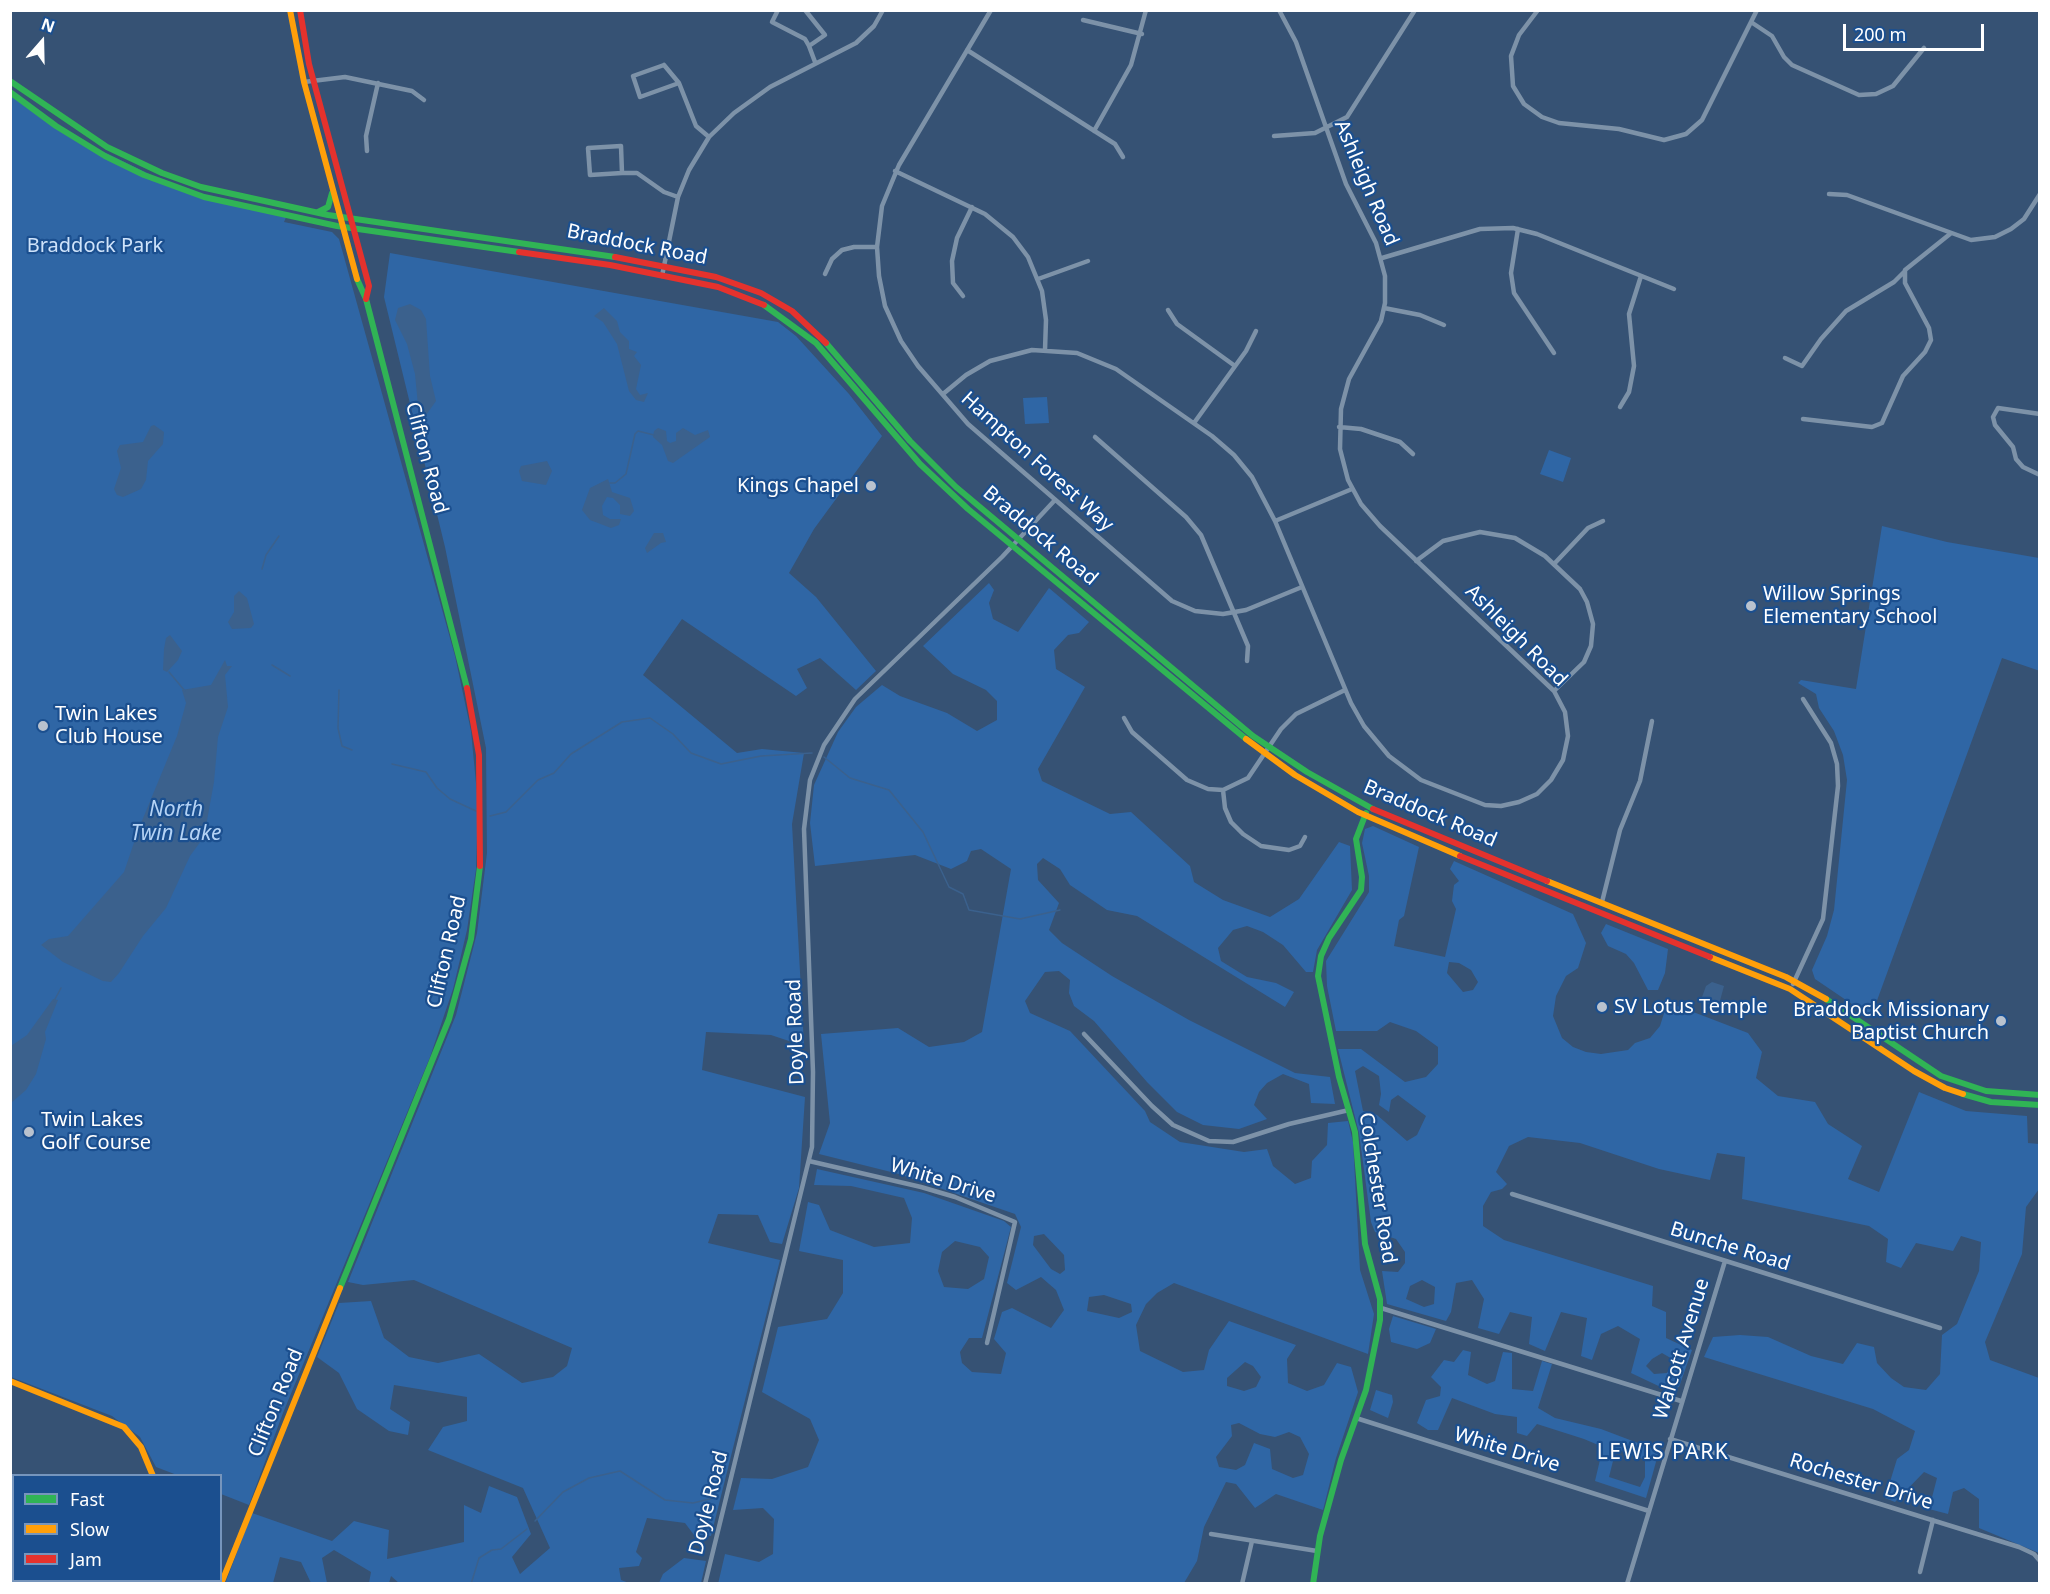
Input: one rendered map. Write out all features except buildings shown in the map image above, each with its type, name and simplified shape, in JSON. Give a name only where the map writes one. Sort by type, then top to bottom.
[{"type":"main road","name":"Clifton Road","points":[[222,1582],[438,1050],[466,963],[478,896],[482,799],[479,754],[470,698],[366,298],[360,291],[304,82],[290,10]]},
{"type":"main road","name":"Clifton Road","points":[[300,10],[314,81],[369,286],[366,298]]},
{"type":"main road","name":"Braddock Road","points":[[10,81],[71,125],[141,164],[201,187],[351,218],[538,243],[664,266],[730,280],[761,293],[792,311],[819,334],[932,464],[1018,540],[1269,747],[1369,807],[1794,981],[1941,1076],[1986,1091],[2040,1095]]},
{"type":"main road","name":"Braddock Road","points":[[10,92],[79,140],[144,175],[204,197],[344,227],[554,256],[735,291],[785,318],[816,343],[920,464],[1012,546],[1265,755],[1364,815],[1790,989],[1914,1071],[1945,1088],[1991,1102],[2040,1105]]},
{"type":"main road","points":[[316,212],[330,205],[332,184]]},
{"type":"main road","name":"Colchester Road","points":[[1313,1584],[1317,1551],[1374,1359],[1381,1308],[1366,1251],[1356,1141],[1326,1017],[1318,969],[1329,938],[1361,890],[1362,877],[1355,845],[1364,815],[1369,807]]},
{"type":"main road","points":[[10,1381],[118,1423],[141,1447],[152,1474]]},
{"type":"street","points":[[778,10],[772,22],[805,39],[815,62]]},
{"type":"street","points":[[805,10],[825,35],[809,46]]},
{"type":"street","points":[[662,276],[678,197],[694,160],[710,138],[744,105],[782,79],[856,43],[874,26],[884,10]]},
{"type":"street","name":"Hampton Forest Way","points":[[991,10],[895,171],[882,206],[877,247],[880,287],[892,324],[911,357],[968,424],[1173,601],[1204,613],[1234,613],[1302,587]]},
{"type":"street","points":[[1094,130],[1126,77],[1142,34],[1146,10]]},
{"type":"street","name":"Ashleigh Road","points":[[943,394],[966,375],[990,362],[1018,352],[1045,350],[1077,353],[1107,364],[1194,423],[1223,445],[1245,466],[1262,492],[1275,521],[1345,690],[1369,733],[1404,769],[1437,788],[1476,803],[1492,806],[1515,804],[1534,795],[1551,780],[1560,767],[1568,745],[1565,712],[1554,691],[1369,515],[1352,489],[1343,465],[1339,427],[1346,389],[1376,334],[1384,308],[1386,283],[1382,258],[1346,184],[1296,42],[1279,10]]},
{"type":"street","points":[[1274,136],[1303,135],[1326,129],[1344,120],[1353,111],[1415,10]]},
{"type":"street","points":[[1538,10],[1519,35],[1511,56],[1513,87],[1524,104],[1542,117],[1559,123],[1619,129],[1664,140],[1686,134],[1702,120],[1756,10]]},
{"type":"street","points":[[1083,20],[1142,34]]},
{"type":"street","points":[[1751,22],[1772,36],[1784,57],[1792,65],[1859,95],[1876,94],[1893,86],[1924,48]]},
{"type":"street","points":[[967,50],[1115,144],[1123,157]]},
{"type":"street","points":[[679,82],[640,97],[633,76],[664,64],[679,82],[696,126],[710,138]]},
{"type":"street","points":[[304,82],[345,77],[412,91],[424,100]]},
{"type":"street","points":[[367,151],[366,136],[378,83]]},
{"type":"street","points":[[622,173],[621,146],[588,148],[590,175],[637,173],[664,192],[678,197]]},
{"type":"street","points":[[895,171],[972,207],[993,219],[1013,237],[1028,257],[1038,279],[1045,310],[1045,350]]},
{"type":"street","points":[[1829,194],[1847,195],[1971,240],[2001,235],[2020,222],[2040,194]]},
{"type":"street","points":[[963,297],[953,283],[952,261],[957,238],[972,207]]},
{"type":"street","points":[[1382,258],[1480,229],[1518,229],[1674,289]]},
{"type":"street","points":[[1518,229],[1511,273],[1512,285],[1518,302],[1554,352]]},
{"type":"street","points":[[1785,358],[1802,366],[1821,339],[1846,311],[1894,282],[1905,270],[1950,234]]},
{"type":"street","points":[[825,274],[832,259],[842,250],[854,247],[877,247]]},
{"type":"street","points":[[1038,279],[1088,261]]},
{"type":"street","points":[[1803,419],[1872,427],[1882,423],[1886,418],[1903,376],[1925,352],[1931,340],[1929,328],[1905,283],[1905,270]]},
{"type":"street","points":[[1620,407],[1629,392],[1634,366],[1629,314],[1641,276]]},
{"type":"street","points":[[1384,308],[1420,315],[1444,326]]},
{"type":"street","points":[[1168,310],[1177,324],[1235,366]]},
{"type":"street","points":[[1194,423],[1235,366],[1256,331]]},
{"type":"street","points":[[2040,414],[1998,408],[1994,413],[1995,425],[2008,439],[2016,459],[2023,467],[2040,475]]},
{"type":"street","points":[[1339,427],[1370,432],[1400,442],[1413,453]]},
{"type":"street","points":[[1095,437],[1195,526],[1205,543],[1248,646],[1247,661]]},
{"type":"street","points":[[1275,521],[1352,489]]},
{"type":"street","name":"Doyle Road","points":[[705,1584],[809,1161],[814,1127],[804,829],[810,780],[824,745],[856,698],[1012,546],[1055,500]]},
{"type":"street","points":[[1554,564],[1588,528],[1603,521]]},
{"type":"street","points":[[1416,561],[1443,542],[1480,532],[1501,534],[1525,542],[1554,564],[1583,594],[1591,612],[1593,629],[1591,646],[1584,662],[1554,691]]},
{"type":"street","points":[[1124,718],[1132,732],[1187,780],[1208,789],[1223,790],[1248,778],[1281,729],[1296,714],[1345,690]]},
{"type":"street","points":[[1790,989],[1823,919],[1838,786],[1837,764],[1831,743],[1803,699]]},
{"type":"street","points":[[1602,902],[1620,830],[1640,781],[1652,721]]},
{"type":"street","points":[[1223,790],[1225,808],[1231,822],[1243,834],[1261,846],[1278,851],[1294,849],[1300,846],[1305,837]]},
{"type":"street","points":[[1084,1034],[1173,1125],[1209,1141],[1233,1142],[1289,1124],[1349,1110]]},
{"type":"street","name":"White Drive","points":[[809,1161],[955,1197],[1015,1222],[987,1343]]},
{"type":"street","name":"Bunche Road","points":[[1512,1194],[1940,1328]]},
{"type":"street","name":"Walcott Avenue","points":[[1627,1584],[1725,1261]]},
{"type":"street","points":[[1381,1308],[1681,1401]]},
{"type":"street","name":"White Drive","points":[[1356,1419],[1648,1511]]},
{"type":"street","name":"Rochester Drive","points":[[1670,1439],[2030,1551],[2040,1561]]},
{"type":"street","points":[[1920,1572],[1933,1520]]},
{"type":"street","points":[[1211,1534],[1317,1551]]},
{"type":"street","points":[[1242,1584],[1252,1541]]},
{"type":"green space","name":"Twin Lakes Golf Course","points":[[11,91],[79,140],[180,189],[287,215],[284,222],[332,232],[339,239],[455,656],[471,731],[478,804],[476,869],[467,930],[453,989],[430,1057],[283,1413],[249,1505],[222,1494],[222,1474],[174,1474],[156,1467],[140,1437],[112,1416],[11,1377]]},
{"type":"green space","points":[[390,253],[778,322],[796,336],[849,394],[882,436],[814,529],[789,573],[816,597],[876,671],[856,690],[820,658],[797,669],[807,688],[796,696],[682,619],[643,675],[737,753],[762,749],[804,753],[792,824],[804,1046],[771,1035],[706,1032],[702,1070],[805,1097],[799,1188],[782,1244],[770,1242],[758,1215],[718,1214],[708,1243],[780,1260],[711,1536],[694,1535],[685,1523],[647,1518],[636,1552],[642,1558],[639,1566],[619,1568],[621,1580],[629,1583],[400,1584],[391,1576],[389,1583],[369,1583],[371,1572],[334,1550],[322,1558],[327,1583],[311,1583],[301,1562],[280,1557],[273,1583],[225,1584],[252,1513],[332,1541],[354,1521],[389,1530],[387,1559],[464,1542],[464,1505],[481,1513],[489,1486],[517,1497],[531,1534],[512,1557],[520,1574],[550,1548],[523,1488],[428,1450],[443,1427],[467,1421],[467,1397],[394,1385],[390,1409],[410,1422],[408,1435],[389,1431],[357,1409],[339,1373],[317,1357],[339,1303],[371,1301],[384,1338],[409,1357],[438,1363],[479,1354],[522,1383],[553,1377],[567,1366],[572,1348],[414,1280],[363,1285],[348,1282],[456,1015],[477,933],[487,853],[486,748],[445,547],[384,297]]},
{"type":"green space","points":[[1047,397],[1049,423],[1025,424],[1023,398]]},
{"type":"green space","points":[[1549,450],[1571,458],[1563,482],[1540,474]]},
{"type":"green space","points":[[1882,526],[1947,542],[2039,558],[2040,671],[2002,658],[1871,1017],[1815,979],[1812,970],[1827,936],[1834,910],[1847,780],[1843,755],[1834,731],[1819,708],[1816,694],[1798,683],[1801,680],[1856,689]]},
{"type":"green space","points":[[989,583],[994,590],[989,603],[993,619],[1018,632],[1049,588],[1089,622],[1079,633],[1068,635],[1054,650],[1056,669],[1085,687],[1038,769],[1042,781],[1110,814],[1131,812],[1190,866],[1194,882],[1223,900],[1270,917],[1299,899],[1339,842],[1350,846],[1352,890],[1317,950],[1313,972],[1306,972],[1283,945],[1263,932],[1247,926],[1233,930],[1218,948],[1221,961],[1247,977],[1276,983],[1294,992],[1285,1007],[1137,916],[1107,910],[1070,885],[1060,869],[1043,858],[1037,864],[1038,880],[1059,903],[1049,930],[1062,943],[1112,976],[1189,1020],[1295,1073],[1330,1077],[1335,1104],[1311,1103],[1309,1084],[1283,1074],[1267,1083],[1259,1092],[1254,1105],[1267,1119],[1239,1129],[1203,1125],[1177,1112],[1147,1082],[1094,1021],[1074,1006],[1069,993],[1070,980],[1059,971],[1045,972],[1025,1001],[1030,1013],[1070,1031],[1145,1111],[1150,1122],[1180,1142],[1244,1152],[1267,1149],[1273,1166],[1295,1184],[1311,1178],[1312,1161],[1327,1145],[1328,1123],[1348,1121],[1353,1142],[1360,1270],[1374,1314],[1368,1354],[1174,1283],[1157,1293],[1146,1304],[1136,1325],[1140,1351],[1183,1372],[1204,1370],[1209,1350],[1229,1321],[1296,1345],[1287,1359],[1288,1383],[1307,1391],[1324,1385],[1337,1363],[1351,1367],[1358,1392],[1336,1458],[1323,1510],[1276,1494],[1255,1508],[1236,1484],[1226,1482],[1204,1527],[1197,1561],[1184,1583],[718,1584],[725,1554],[759,1562],[773,1554],[774,1519],[763,1508],[733,1510],[741,1478],[772,1479],[808,1467],[819,1440],[810,1419],[762,1392],[778,1327],[827,1319],[843,1293],[843,1260],[799,1251],[808,1202],[819,1205],[830,1230],[874,1247],[910,1243],[912,1218],[904,1198],[851,1186],[814,1185],[817,1169],[924,1193],[1004,1221],[1011,1227],[982,1338],[969,1338],[960,1352],[962,1363],[972,1372],[1001,1374],[1006,1353],[994,1339],[1002,1312],[1012,1308],[1051,1328],[1064,1310],[1056,1290],[1041,1277],[1016,1290],[1007,1283],[1021,1227],[1015,1214],[899,1174],[819,1154],[830,1123],[821,1034],[898,1028],[929,1047],[964,1042],[982,1032],[1011,869],[981,849],[971,851],[967,861],[951,869],[915,855],[815,866],[810,823],[814,785],[838,732],[856,707],[882,685],[900,696],[947,713],[977,731],[997,720],[997,701],[986,690],[953,674],[923,646]],"holes":[[[1044,1234],[1064,1255],[1065,1270],[1060,1274],[1051,1269],[1033,1245],[1034,1236]],[[955,1241],[980,1247],[989,1257],[984,1279],[968,1289],[944,1287],[938,1271],[942,1252]],[[1104,1295],[1131,1304],[1132,1312],[1119,1318],[1087,1311],[1089,1297]],[[1245,1362],[1253,1366],[1261,1377],[1256,1387],[1244,1391],[1227,1386],[1227,1378]],[[1239,1423],[1260,1434],[1275,1437],[1289,1432],[1300,1437],[1309,1454],[1303,1475],[1293,1478],[1272,1469],[1270,1449],[1254,1443],[1245,1465],[1236,1470],[1219,1467],[1216,1457],[1232,1436],[1231,1425]]]},
{"type":"green space","points":[[1373,826],[1419,847],[1404,916],[1399,920],[1394,946],[1445,957],[1456,909],[1452,901],[1454,885],[1459,881],[1450,869],[1454,861],[1573,914],[1586,943],[1578,968],[1566,976],[1556,996],[1553,1016],[1562,1038],[1573,1047],[1586,1052],[1601,1054],[1628,1050],[1635,1043],[1650,1038],[1660,1026],[1666,1007],[1675,1005],[1748,1033],[1762,1052],[1756,1078],[1778,1096],[1815,1102],[1828,1124],[1862,1146],[1848,1179],[1879,1192],[1919,1092],[1966,1111],[2027,1116],[2028,1143],[2039,1144],[2039,1189],[2026,1207],[2022,1254],[1985,1342],[1990,1360],[2039,1378],[2039,1553],[1979,1528],[1979,1499],[1964,1488],[1953,1492],[1948,1514],[1929,1509],[1937,1478],[1924,1472],[1895,1502],[1885,1498],[1897,1459],[1909,1450],[1915,1431],[1873,1409],[1704,1357],[1713,1337],[1740,1335],[1768,1337],[1811,1356],[1843,1364],[1857,1343],[1874,1347],[1877,1363],[1891,1378],[1904,1387],[1926,1390],[1940,1374],[1942,1335],[1957,1324],[1979,1271],[1981,1242],[1961,1236],[1953,1251],[1916,1243],[1901,1268],[1886,1262],[1888,1239],[1869,1226],[1742,1199],[1745,1157],[1717,1153],[1710,1180],[1659,1169],[1580,1143],[1528,1137],[1509,1146],[1496,1172],[1507,1184],[1502,1189],[1491,1192],[1483,1206],[1483,1226],[1504,1240],[1653,1286],[1652,1306],[1666,1312],[1666,1338],[1692,1350],[1679,1387],[1667,1390],[1631,1373],[1640,1339],[1618,1326],[1601,1334],[1592,1360],[1581,1356],[1587,1318],[1561,1312],[1545,1351],[1529,1344],[1532,1317],[1510,1312],[1499,1334],[1478,1328],[1484,1299],[1472,1280],[1456,1283],[1451,1312],[1446,1321],[1387,1304],[1382,1271],[1398,1272],[1405,1263],[1405,1252],[1396,1239],[1375,1232],[1371,1222],[1359,1133],[1338,1049],[1361,1049],[1405,1082],[1426,1077],[1438,1064],[1438,1047],[1416,1031],[1390,1022],[1377,1031],[1336,1031],[1327,986],[1326,961],[1369,892],[1369,876],[1362,843],[1365,829]],"holes":[[[1449,962],[1459,963],[1471,970],[1478,982],[1473,990],[1463,992],[1447,973]],[[1363,1066],[1379,1076],[1381,1094],[1379,1105],[1389,1112],[1391,1100],[1398,1095],[1426,1116],[1417,1135],[1407,1141],[1377,1115],[1363,1111],[1355,1071]],[[1422,1280],[1435,1287],[1434,1304],[1424,1307],[1406,1299],[1410,1286]],[[1662,1353],[1674,1360],[1667,1373],[1654,1374],[1646,1366]]]},
{"type":"green space","points":[[1606,924],[1668,949],[1665,973],[1658,990],[1648,990],[1634,963],[1626,954],[1608,946],[1601,933]]},
{"type":"green space","points":[[1393,1316],[1436,1329],[1430,1343],[1417,1349],[1391,1342],[1389,1329]]},
{"type":"green space","points":[[1463,1350],[1471,1352],[1468,1375],[1487,1384],[1495,1381],[1503,1352],[1512,1353],[1512,1389],[1533,1391],[1542,1361],[1552,1364],[1538,1408],[1555,1418],[1601,1429],[1659,1451],[1646,1498],[1595,1481],[1603,1447],[1537,1424],[1527,1436],[1517,1433],[1517,1417],[1495,1414],[1452,1398],[1438,1430],[1428,1430],[1417,1423],[1426,1400],[1440,1396],[1441,1387],[1431,1377],[1444,1360],[1454,1362]],"holes":[[[1616,1449],[1645,1460],[1645,1477],[1640,1487],[1609,1477]]]},
{"type":"green space","points":[[1376,1390],[1392,1395],[1393,1402],[1388,1418],[1370,1410]]},
{"type":"green space","points":[[684,1558],[706,1561],[701,1583],[659,1583],[663,1574]]},
{"type":"water","points":[[410,304],[421,310],[426,319],[430,376],[436,401],[424,418],[419,416],[415,374],[407,344],[395,320],[398,308]]},
{"type":"water","points":[[604,308],[617,321],[620,332],[629,341],[629,349],[637,352],[634,356],[641,365],[636,389],[640,395],[648,393],[644,402],[636,400],[629,391],[617,344],[603,322],[594,316]]},
{"type":"water","points":[[154,425],[164,432],[163,444],[148,461],[146,480],[141,489],[123,497],[117,495],[114,489],[121,468],[117,451],[120,445],[143,442],[151,426]]},
{"type":"water","points":[[658,428],[666,431],[667,441],[670,443],[676,441],[676,433],[683,428],[695,435],[708,430],[710,437],[673,463],[668,461],[662,445],[653,437],[654,431]]},
{"type":"water","points":[[547,461],[552,471],[546,485],[522,481],[519,471],[521,466]]},
{"type":"water","points":[[608,479],[612,492],[630,498],[634,511],[630,516],[620,514],[620,505],[613,498],[607,497],[602,506],[603,515],[610,519],[621,519],[619,525],[611,528],[590,520],[582,510],[590,488]]},
{"type":"water","points":[[654,533],[663,533],[666,542],[647,553],[645,548]]},
{"type":"water","points":[[239,591],[247,598],[254,624],[251,628],[232,629],[228,622],[234,612],[234,596]]},
{"type":"water","points":[[170,635],[182,651],[178,660],[167,672],[163,670],[164,649],[166,638]]},
{"type":"water","name":"North Twin Lake","points":[[225,660],[227,666],[232,666],[225,675],[228,707],[218,737],[214,782],[204,837],[190,856],[166,908],[143,936],[119,973],[111,982],[103,981],[63,962],[41,945],[49,939],[68,936],[124,872],[139,828],[177,736],[186,703],[182,690],[211,685]]},
{"type":"water","points":[[1712,982],[1724,986],[1718,1008],[1713,1011],[1702,997],[1706,986]]},
{"type":"water","points":[[53,999],[58,1000],[45,1032],[46,1039],[36,1074],[26,1090],[11,1103],[11,1046],[27,1035]]},
{"type":"waterway","points":[[610,483],[615,483],[626,474],[635,434],[638,431],[654,435]]},
{"type":"waterway","points":[[262,569],[266,555],[279,536]]},
{"type":"waterway","points":[[272,665],[290,676]]},
{"type":"waterway","points":[[169,672],[185,691]]},
{"type":"waterway","points":[[339,690],[338,728],[342,746],[352,750]]},
{"type":"waterway","points":[[490,816],[506,812],[538,780],[554,773],[571,754],[622,722],[650,718],[673,734],[691,753],[721,764],[761,756],[812,753]]},
{"type":"waterway","points":[[824,757],[850,778],[889,790],[923,832],[949,887],[963,894],[969,910],[1020,919],[1060,910]]},
{"type":"waterway","points":[[392,764],[426,772],[437,788],[450,799],[476,811]]},
{"type":"waterway","points":[[54,1001],[61,988]]},
{"type":"waterway","points":[[535,1521],[563,1492],[589,1478],[620,1471],[665,1500],[693,1503],[718,1497]]},
{"type":"waterway","points":[[471,1584],[479,1558],[492,1550],[501,1549],[527,1529]]},
{"type":"traffic: fast","points":[[10,81],[107,147],[162,173],[201,187],[328,215],[615,257]]},
{"type":"traffic: fast","points":[[10,92],[56,126],[105,156],[144,175],[204,197],[337,226],[519,252]]},
{"type":"traffic: fast","points":[[318,212],[328,207],[332,193]]},
{"type":"traffic: fast","points":[[357,279],[366,299],[467,688]]},
{"type":"traffic: fast","points":[[764,305],[816,343],[920,464],[968,509],[1246,739]]},
{"type":"traffic: fast","points":[[826,343],[910,441],[956,487],[1253,736],[1307,772],[1373,809]]},
{"type":"traffic: fast","points":[[1313,1584],[1320,1536],[1341,1460],[1366,1390],[1380,1320],[1380,1299],[1365,1244],[1355,1132],[1339,1077],[1318,976],[1321,956],[1329,938],[1361,890],[1362,877],[1356,839],[1366,813]]},
{"type":"traffic: fast","points":[[340,1288],[449,1019],[471,939],[480,866]]},
{"type":"traffic: fast","points":[[1826,999],[1941,1076],[1986,1091],[2040,1095]]},
{"type":"traffic: fast","points":[[1963,1094],[1991,1102],[2040,1105]]},
{"type":"traffic: slow","points":[[290,10],[304,82],[357,279]]},
{"type":"traffic: slow","points":[[1246,739],[1295,775],[1358,812],[1460,856]]},
{"type":"traffic: slow","points":[[1547,881],[1786,977],[1826,999]]},
{"type":"traffic: slow","points":[[1710,957],[1790,989],[1914,1071],[1945,1088],[1963,1094]]},
{"type":"traffic: slow","points":[[222,1582],[340,1288]]},
{"type":"traffic: slow","points":[[10,1381],[124,1427],[141,1447],[152,1474]]},
{"type":"traffic: jam","points":[[300,10],[309,64],[369,286],[366,299]]},
{"type":"traffic: jam","points":[[519,252],[610,265],[718,287],[764,305]]},
{"type":"traffic: jam","points":[[615,257],[716,277],[761,293],[792,311],[826,343]]},
{"type":"traffic: jam","points":[[467,688],[479,755],[480,866]]},
{"type":"traffic: jam","points":[[1373,809],[1547,881]]},
{"type":"traffic: jam","points":[[1460,856],[1710,957]]},
{"type":"place","name":"Kings Chapel","points":[[871,486]]},
{"type":"place","name":"Willow Springs Elementary School","points":[[1751,606]]},
{"type":"place","name":"Twin Lakes Club House","points":[[43,726]]},
{"type":"place","name":"SV Lotus Temple","points":[[1602,1007]]},
{"type":"place","name":"Braddock Missionary Baptist Church","points":[[2001,1021]]},
{"type":"place","name":"Twin Lakes Golf Course","points":[[29,1132]]},
{"type":"district","name":"LEWIS PARK","points":[[1663,1453]]},
{"type":"park label","name":"Braddock Park","points":[[95,246]]}]
